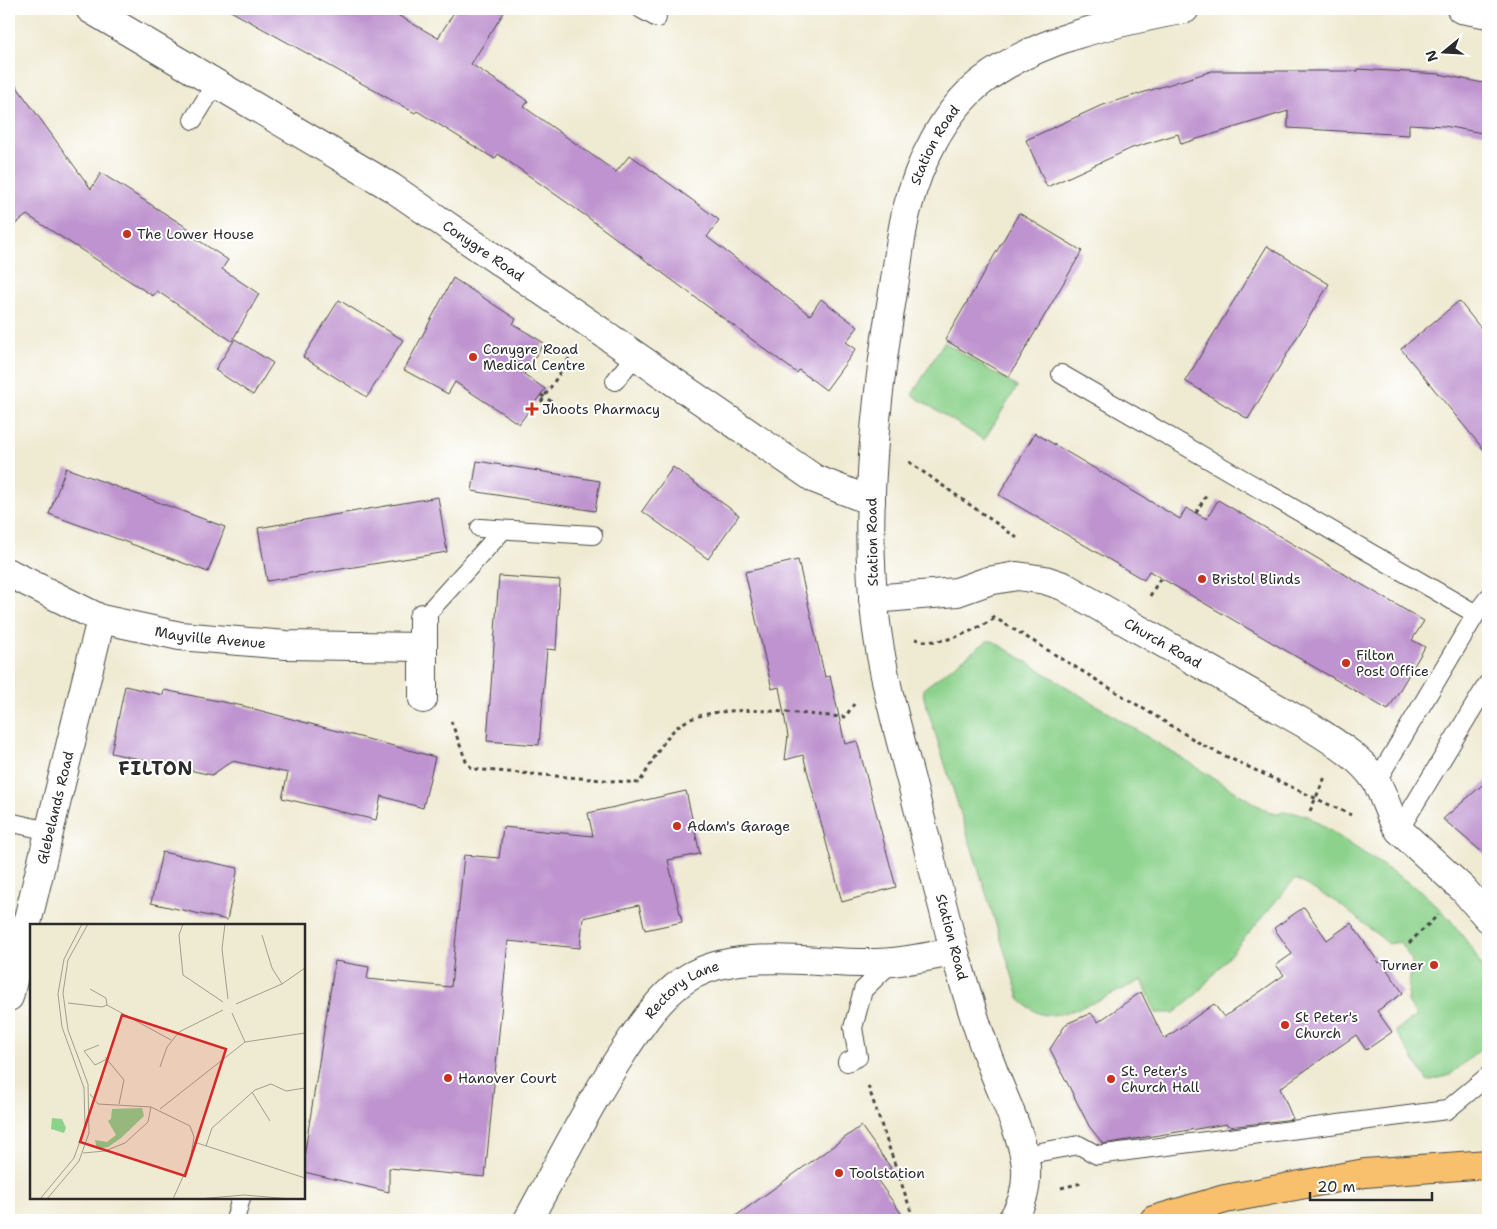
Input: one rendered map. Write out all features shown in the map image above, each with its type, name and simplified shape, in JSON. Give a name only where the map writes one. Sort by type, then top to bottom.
[{"type":"main road","points":[[1154,1220],[1225,1199],[1365,1173],[1488,1164]]},
{"type":"street","name":"Conygre Road","points":[[90,9],[391,187],[815,480],[871,501]]},
{"type":"street","name":"Station Road","points":[[1012,1220],[1025,1196],[1024,1155],[978,1029],[954,952],[885,682],[873,599],[871,501],[874,438],[886,335],[907,209],[923,166],[943,124],[980,83],[1018,58],[1107,17],[1185,9]]},
{"type":"street","points":[[1461,9],[1488,14]]},
{"type":"street","name":"Mayville Avenue","points":[[9,573],[101,618],[180,636],[286,645],[423,647]]},
{"type":"street","name":"Church Road","points":[[873,599],[957,592],[1001,578],[1017,576],[1045,580],[1063,586],[1323,734],[1353,755],[1368,769],[1376,782],[1393,822],[1399,830],[1463,890],[1488,918]]},
{"type":"street","name":"Glebelands Road","points":[[9,997],[101,618]]},
{"type":"street","points":[[423,618],[423,699]]},
{"type":"street","name":"Rectory Lane","points":[[528,1220],[613,1067],[641,1025],[668,994],[684,980],[704,970],[731,962],[775,958],[841,963],[893,961],[954,952]]},
{"type":"lane","points":[[641,9],[657,18]]},
{"type":"lane","points":[[193,120],[216,83]]},
{"type":"lane","points":[[615,381],[635,356]]},
{"type":"lane","points":[[1062,374],[1476,614]]},
{"type":"lane","points":[[480,528],[593,535]]},
{"type":"lane","points":[[423,618],[502,530]]},
{"type":"lane","points":[[1376,782],[1476,614],[1488,598]]},
{"type":"lane","points":[[1399,830],[1488,683]]},
{"type":"lane","points":[[9,822],[49,831]]},
{"type":"lane","points":[[852,1060],[853,1028],[863,990],[893,961]]},
{"type":"lane","points":[[1024,1155],[1079,1145],[1097,1155],[1447,1110],[1488,1076]]},
{"type":"lane","points":[[235,1220],[241,1199]]},
{"type":"path","points":[[542,402],[542,396],[590,325]]},
{"type":"path","points":[[542,396],[554,404]]},
{"type":"path","points":[[874,438],[1030,546],[1045,580]]},
{"type":"path","points":[[927,642],[954,638],[994,619],[1206,747],[1346,814],[1399,830]]},
{"type":"path","points":[[423,699],[444,703],[466,761],[472,769],[639,783],[673,731],[695,716],[726,710],[844,717],[866,688],[885,682]]},
{"type":"path","points":[[1409,943],[1432,920]]},
{"type":"path","points":[[852,1060],[914,1220]]},
{"type":"green space","points":[[944,342],[1017,387],[984,440],[912,395]]},
{"type":"green space","points":[[987,641],[993,641],[1270,813],[1291,812],[1308,816],[1421,891],[1449,918],[1473,950],[1488,980],[1488,1043],[1450,1075],[1428,1081],[1395,1031],[1417,1016],[1407,1001],[1412,961],[1400,942],[1389,944],[1338,903],[1295,879],[1194,997],[1174,1013],[1156,1013],[1142,980],[1095,1002],[1069,1012],[1057,1014],[1043,1015],[1020,1000],[924,698],[923,689]]},
{"type":"building","points":[[227,9],[387,9],[438,38],[456,9],[506,9],[471,64],[528,101],[524,107],[616,172],[630,155],[699,205],[719,220],[707,237],[810,315],[821,299],[858,327],[846,342],[856,349],[826,390],[799,370],[797,373],[586,216],[498,154],[495,159],[417,111],[415,113]]},
{"type":"building","points":[[1358,69],[1439,74],[1488,84],[1488,134],[1444,126],[1409,124],[1409,135],[1288,128],[1288,111],[1181,144],[1178,134],[1132,148],[1047,187],[1026,140],[1100,106],[1212,71],[1358,71]]},
{"type":"building","points":[[9,76],[91,189],[101,173],[194,232],[192,236],[228,260],[222,269],[259,294],[232,341],[157,291],[153,296],[27,215],[9,229]]},
{"type":"building","points":[[1019,213],[1082,251],[1009,377],[945,340]]},
{"type":"building","points":[[1267,246],[1329,284],[1248,419],[1185,381]]},
{"type":"building","name":"Conygre Road Medical Centre","points":[[453,278],[516,319],[513,324],[544,343],[524,374],[545,389],[519,424],[455,382],[448,394],[404,370]]},
{"type":"building","points":[[339,300],[403,340],[367,397],[303,357]]},
{"type":"building","points":[[1459,301],[1488,337],[1488,455],[1401,349]]},
{"type":"building","points":[[235,339],[273,363],[253,395],[215,370]]},
{"type":"building","points":[[1035,433],[1180,519],[1186,508],[1207,519],[1218,500],[1424,621],[1412,640],[1425,647],[1388,710],[1149,571],[1144,580],[999,495]]},
{"type":"building","points":[[477,461],[600,481],[595,511],[472,491]]},
{"type":"building","points":[[673,467],[739,515],[708,559],[642,511]]},
{"type":"building","points":[[66,468],[225,527],[208,572],[49,514]]},
{"type":"building","points":[[438,497],[447,552],[267,581],[258,528]]},
{"type":"building","points":[[798,560],[825,677],[830,676],[845,744],[857,741],[896,887],[842,902],[803,755],[785,760],[788,736],[779,687],[772,689],[745,572]]},
{"type":"building","points":[[499,576],[560,580],[556,650],[547,649],[539,745],[487,741]]},
{"type":"building","points":[[125,686],[163,695],[164,690],[243,706],[435,757],[423,808],[381,796],[376,820],[282,798],[288,773],[232,761],[212,775],[111,753]]},
{"type":"building","points":[[1488,780],[1488,857],[1443,819]]},
{"type":"building","points":[[686,791],[700,854],[668,860],[682,922],[645,930],[639,905],[583,918],[580,948],[508,941],[485,1177],[389,1168],[389,1192],[305,1172],[305,1151],[335,961],[369,967],[367,979],[451,987],[464,855],[499,858],[503,827],[593,836],[588,813]]},
{"type":"building","points":[[162,852],[238,868],[227,920],[151,903]]},
{"type":"building","name":"St Peter's Church","points":[[1304,907],[1327,940],[1351,923],[1379,963],[1381,961],[1403,993],[1377,1011],[1392,1032],[1366,1050],[1356,1035],[1280,1088],[1293,1119],[1230,1127],[1227,1124],[1103,1144],[1089,1126],[1050,1049],[1066,1024],[1091,1013],[1098,1022],[1141,992],[1164,1039],[1214,1004],[1224,1017],[1284,975],[1276,965],[1292,954],[1274,928]]},
{"type":"building","name":"Toolstation","points":[[861,1126],[891,1168],[876,1178],[906,1220],[730,1220]]},
{"type":"place","name":"The Lower House","points":[[127,234]]},
{"type":"place","name":"Conygre Road Medical Centre","points":[[473,357]]},
{"type":"place","name":"Jhoots Pharmacy","points":[[532,409]]},
{"type":"place","name":"Bristol Blinds","points":[[1202,579]]},
{"type":"place","name":"Filton Post Office","points":[[1346,663]]},
{"type":"place","name":"Adam's Garage","points":[[677,826]]},
{"type":"place","name":"Turner","points":[[1434,965]]},
{"type":"place","name":"St Peter's Church","points":[[1285,1025]]},
{"type":"place","name":"Hanover Court","points":[[448,1078]]},
{"type":"place","name":"St. Peter's Church Hall","points":[[1111,1079]]},
{"type":"place","name":"Toolstation","points":[[839,1173]]},
{"type":"district","name":"FILTON","points":[[156,768]]}]
